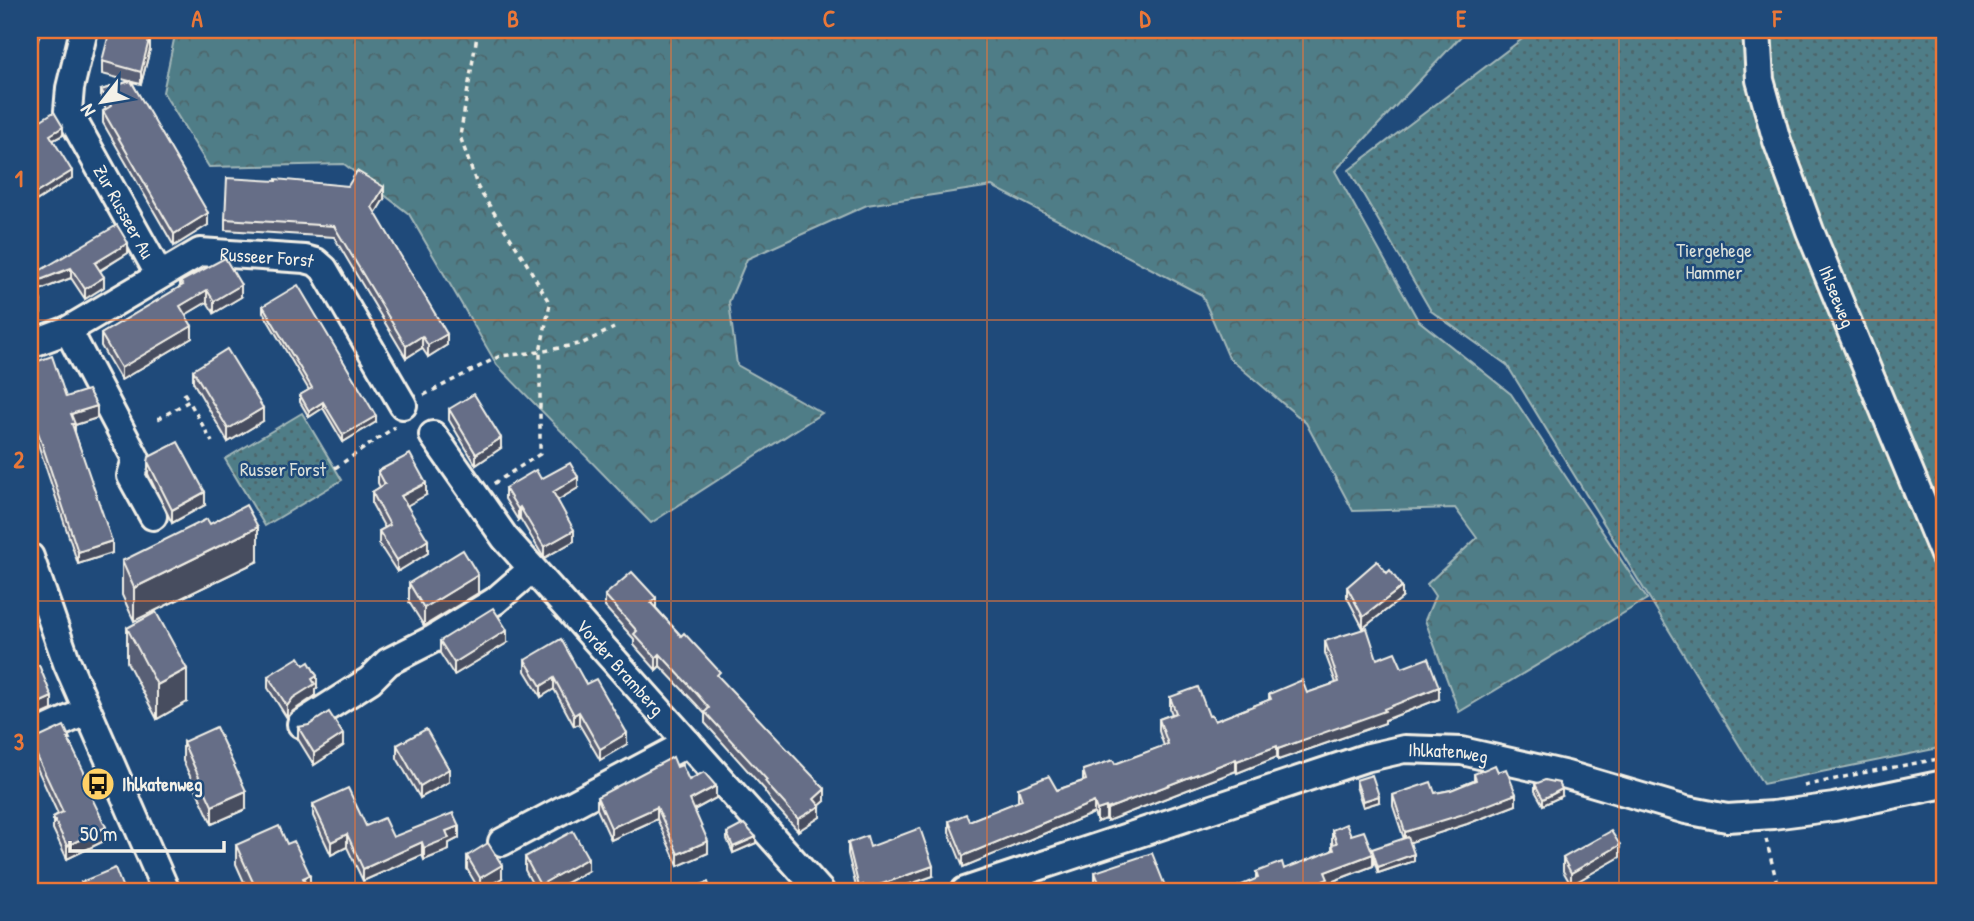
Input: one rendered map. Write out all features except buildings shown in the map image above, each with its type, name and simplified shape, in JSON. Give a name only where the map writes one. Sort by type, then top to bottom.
[{"type":"street","name":"Zur Russeer Au","points":[[84,30],[70,88],[68,111],[159,274]]},
{"type":"street","name":"Ihlseeweg","points":[[1757,30],[1760,80],[1777,141],[1810,231],[1944,555]]},
{"type":"street","name":"Russeer Forst","points":[[30,344],[68,330],[200,252],[279,256],[316,262],[324,269],[399,416]]},
{"type":"street","points":[[68,330],[136,459],[131,476],[153,516]]},
{"type":"street","name":"Vorder Bramberg","points":[[433,435],[505,538],[820,891]]},
{"type":"street","points":[[30,557],[67,663],[166,891]]},
{"type":"street","points":[[302,724],[370,680],[387,662],[433,639],[495,601],[532,569]]},
{"type":"street","points":[[30,737],[87,710]]},
{"type":"street","points":[[502,842],[688,743]]},
{"type":"street","name":"Ihlkatenweg","points":[[965,891],[1365,758],[1404,749],[1462,751],[1567,775],[1712,816],[1761,816],[1834,807],[1944,784]]},
{"type":"path","points":[[475,495],[540,454],[540,352],[550,304],[478,188],[460,136],[478,30]]},
{"type":"path","points":[[335,468],[399,416],[500,356],[540,352],[583,343],[614,328]]},
{"type":"path","points":[[184,393],[212,442]]},
{"type":"path","points":[[158,419],[189,401]]},
{"type":"path","points":[[1761,816],[1779,891]]},
{"type":"green space","points":[[176,30],[1482,30],[1462,35],[1335,171],[1418,320],[1511,394],[1647,599],[1459,712],[1425,620],[1435,596],[1427,584],[1477,538],[1455,508],[1353,511],[1306,423],[1229,358],[1202,295],[992,186],[867,205],[747,259],[729,302],[737,365],[822,413],[651,523],[497,365],[409,214],[344,164],[209,167],[163,92]]},
{"type":"green space","name":"Tiergehege Hammer","points":[[1534,30],[1944,30],[1944,747],[1763,784],[1507,365],[1431,311],[1349,170]]},
{"type":"green space","name":"Russer Forst","points":[[302,413],[342,480],[265,526],[225,459]]},
{"type":"place","name":"Ihlkatenweg","points":[[98,784]]}]
